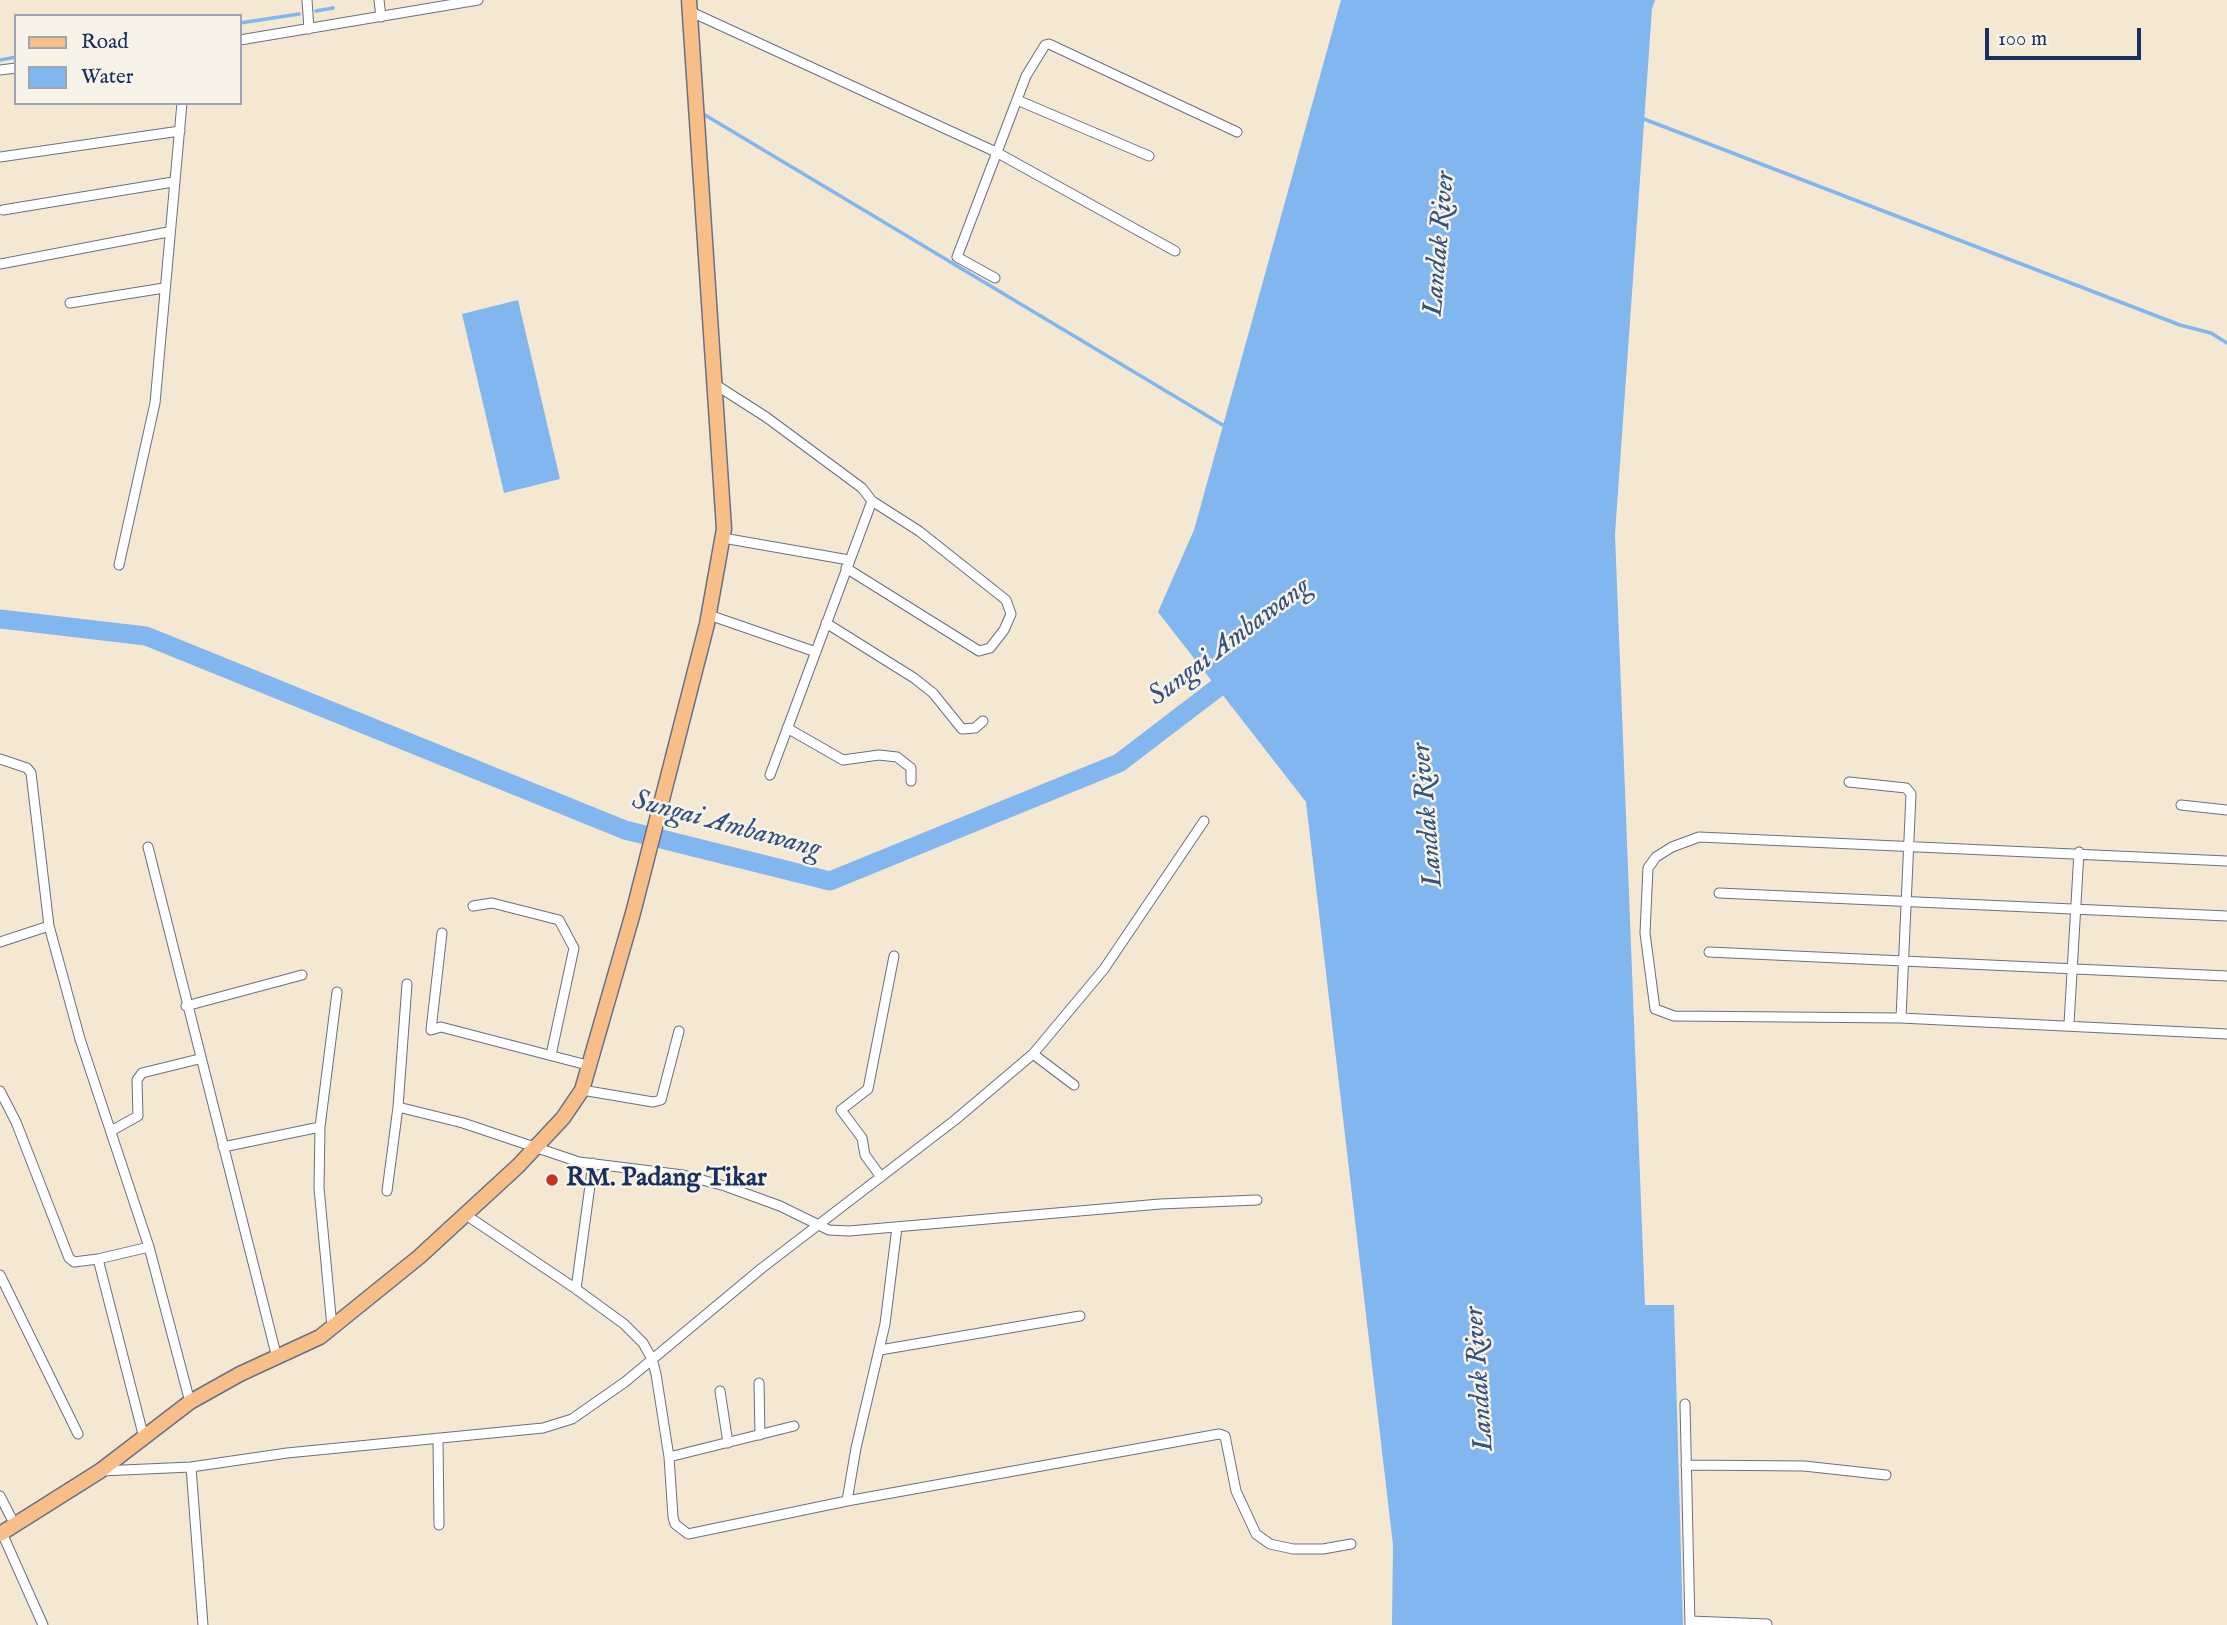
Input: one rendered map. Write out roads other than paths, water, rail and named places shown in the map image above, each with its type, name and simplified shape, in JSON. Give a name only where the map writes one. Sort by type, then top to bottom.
[{"type":"main road","points":[[6,1530],[100,1471],[190,1402],[240,1374],[309,1344],[332,1328],[466,1215],[537,1148],[582,1090],[633,913],[674,753],[709,615],[723,538],[716,385],[689,5]]},
{"type":"street","points":[[307,0],[309,29]]},
{"type":"street","points":[[379,0],[381,17]]},
{"type":"street","points":[[242,40],[478,0]]},
{"type":"street","points":[[689,5],[996,152],[1175,251]]},
{"type":"street","points":[[995,278],[957,257],[996,152],[1039,50],[1049,44],[1237,132]]},
{"type":"street","points":[[1017,100],[1149,156]]},
{"type":"street","points":[[119,565],[150,433],[182,105]]},
{"type":"street","points":[[0,157],[180,131]]},
{"type":"street","points":[[3,210],[173,182]]},
{"type":"street","points":[[0,264],[168,232]]},
{"type":"street","points":[[70,303],[164,288]]},
{"type":"street","points":[[716,385],[766,417],[862,488],[872,501],[919,531],[1006,600],[1011,614],[1004,630],[990,648],[979,651],[848,564],[723,538]]},
{"type":"street","points":[[770,775],[872,501]]},
{"type":"street","points":[[709,615],[816,652]]},
{"type":"street","points":[[826,623],[914,678],[933,693],[962,729],[975,728],[983,721]]},
{"type":"street","points":[[787,728],[843,760],[879,755],[897,757],[911,768],[911,781]]},
{"type":"street","points":[[0,759],[27,768],[31,773],[49,926],[80,1039],[149,1247],[190,1402]]},
{"type":"street","points":[[1849,782],[1909,790],[1901,1018]]},
{"type":"street","points":[[2181,805],[2227,810]]},
{"type":"street","points":[[100,1471],[191,1467],[287,1453],[558,1425],[597,1402],[1033,1054],[1104,969],[1205,821]]},
{"type":"street","points":[[2227,861],[1909,844],[1699,837],[1672,847],[1656,857],[1646,880],[1645,933],[1654,1004],[1659,1012],[1674,1016],[1901,1018],[2068,1024],[2227,1034]]},
{"type":"street","points":[[148,847],[199,1059],[277,1358]]},
{"type":"street","points":[[2068,1024],[2080,852]]},
{"type":"street","points":[[1719,892],[2227,916]]},
{"type":"street","points":[[473,905],[492,903],[559,920],[574,948],[551,1055]]},
{"type":"street","points":[[0,942],[49,926]]},
{"type":"street","points":[[442,933],[431,1030],[441,1027],[591,1066]]},
{"type":"street","points":[[1709,952],[2227,976]]},
{"type":"street","points":[[881,1177],[865,1156],[862,1138],[841,1111],[869,1089],[894,956]]},
{"type":"street","points":[[186,1006],[302,975]]},
{"type":"street","points":[[387,1191],[398,1107],[407,984]]},
{"type":"street","points":[[332,1328],[319,1188],[320,1127],[337,992]]},
{"type":"street","points":[[582,1090],[653,1102],[661,1100],[679,1031]]},
{"type":"street","points":[[1033,1054],[1074,1086]]},
{"type":"street","points":[[111,1131],[138,1116],[137,1080],[142,1073],[199,1059]]},
{"type":"street","points":[[0,1091],[20,1132],[69,1258],[74,1262],[98,1259],[149,1247]]},
{"type":"street","points":[[398,1107],[463,1123],[564,1158],[684,1175],[725,1186],[780,1206],[817,1225],[836,1231],[1160,1205],[1257,1200]]},
{"type":"street","points":[[223,1147],[320,1127]]},
{"type":"street","points":[[576,1289],[593,1163]]},
{"type":"street","points":[[466,1215],[576,1289],[633,1332],[652,1359],[669,1457],[673,1517],[675,1524],[688,1534],[847,1501],[1219,1434],[1225,1436],[1236,1491],[1256,1534],[1270,1544],[1293,1549],[1323,1549],[1350,1544]]},
{"type":"street","points":[[847,1501],[856,1448],[880,1350],[897,1227]]},
{"type":"street","points":[[98,1259],[144,1438]]},
{"type":"street","points":[[0,1275],[78,1434]]},
{"type":"street","points":[[880,1350],[1080,1317]]},
{"type":"street","points":[[759,1383],[760,1435]]},
{"type":"street","points":[[720,1391],[728,1443]]},
{"type":"street","points":[[1685,1404],[1690,1623],[1767,1624]]},
{"type":"street","points":[[669,1457],[794,1426]]},
{"type":"street","points":[[438,1438],[439,1525]]},
{"type":"street","points":[[1686,1465],[1804,1466],[1886,1475]]},
{"type":"street","points":[[191,1467],[204,1625]]},
{"type":"street","points":[[0,1496],[6,1530],[43,1625]]},
{"type":"water","name":"Landak River","points":[[1341,0],[1655,0],[1652,9],[1615,534],[1645,1305],[1674,1305],[1683,1625],[1392,1625],[1393,1545],[1306,802],[1158,612],[1194,530]]},
{"type":"water","points":[[518,300],[560,479],[504,493],[462,314]]},
{"type":"waterway","points":[[316,11],[333,8]]},
{"type":"waterway","points":[[242,23],[299,14]]},
{"type":"waterway","points":[[0,60],[14,57]]},
{"type":"waterway","points":[[705,115],[1226,427]]},
{"type":"waterway","points":[[1644,119],[2180,325],[2211,333],[2227,343]]},
{"type":"waterway","name":"Sungai Ambawang","points":[[0,619],[146,636],[625,830],[830,881],[1119,763],[1237,673]]},
{"type":"place","name":"RM. Padang Tikar","points":[[552,1180]]}]
